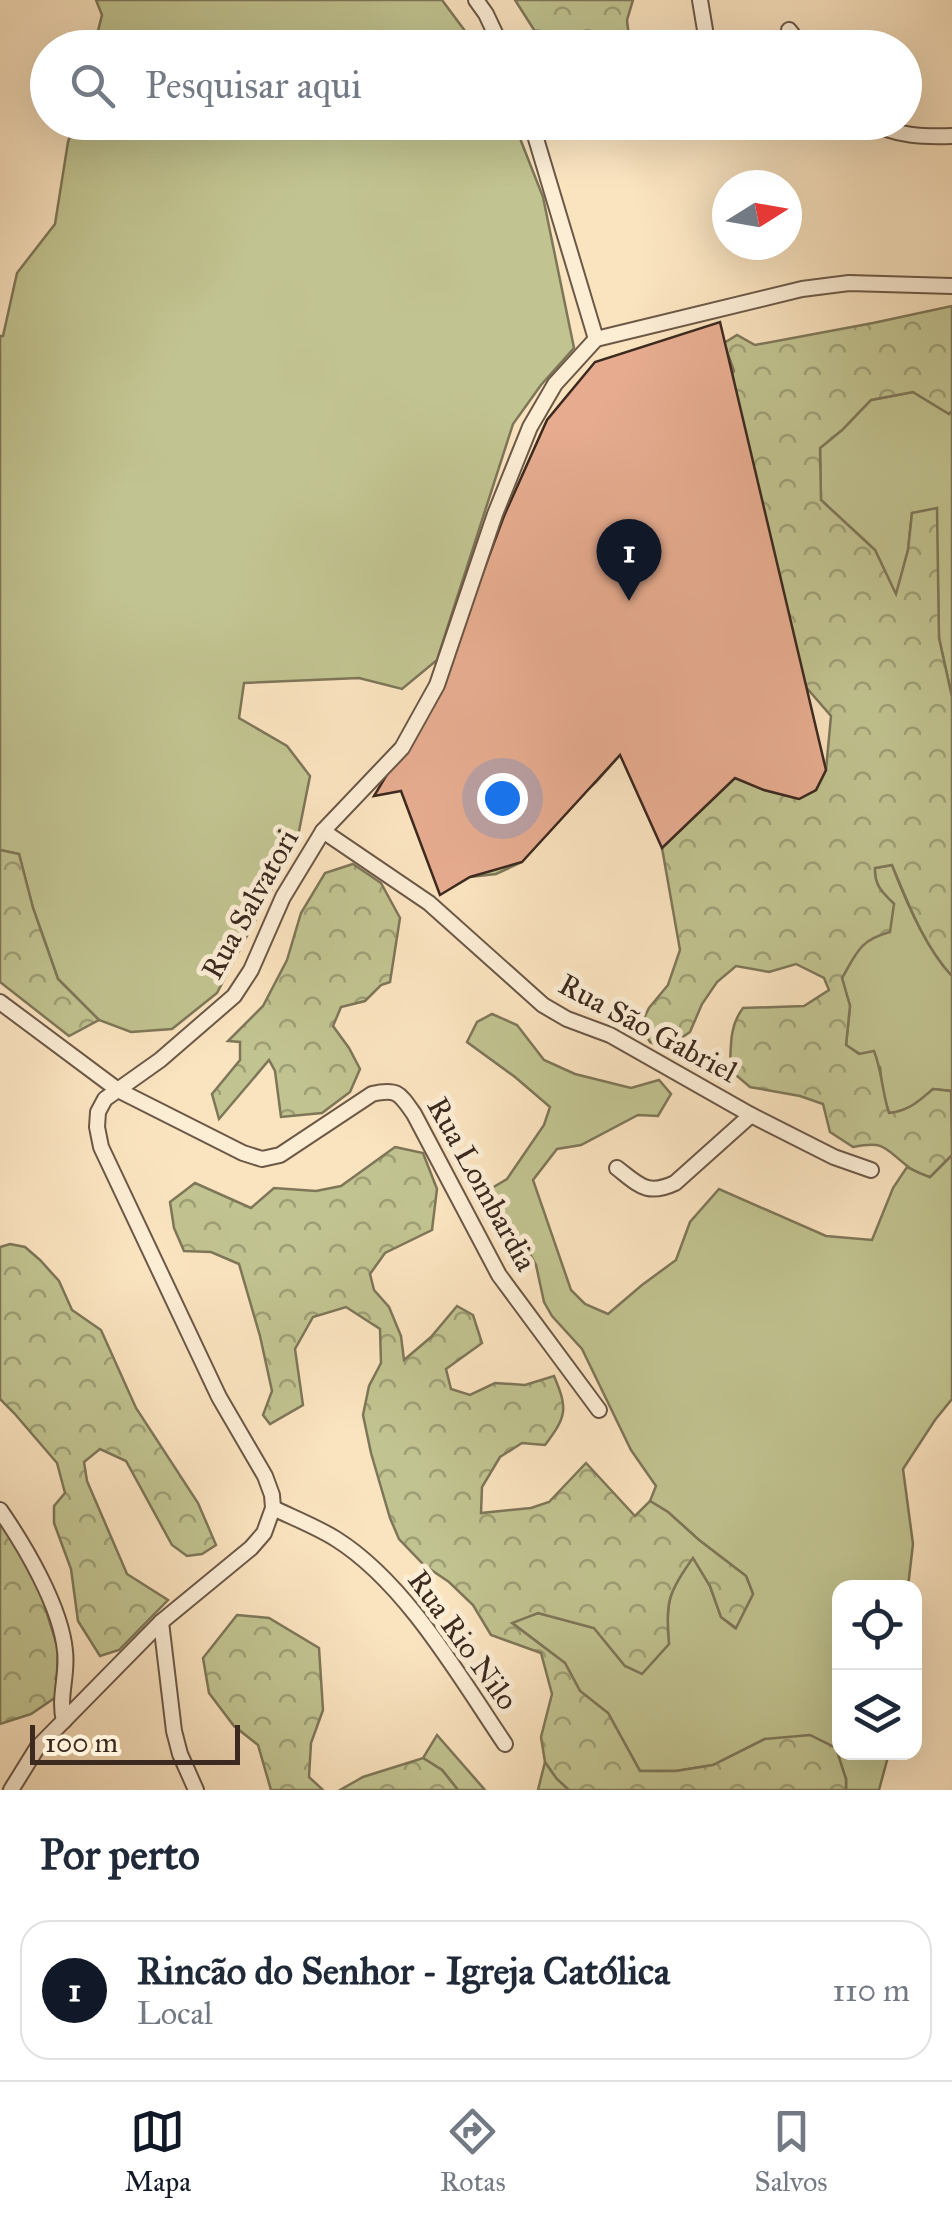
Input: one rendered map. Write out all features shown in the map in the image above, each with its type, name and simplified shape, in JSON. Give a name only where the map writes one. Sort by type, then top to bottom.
[{"type":"street","points":[[476,0],[494,30]]},
{"type":"street","points":[[700,0],[705,30]]},
{"type":"street","points":[[922,135],[952,136]]},
{"type":"street","points":[[536,140],[596,339],[802,289],[849,283],[952,286]]},
{"type":"street","name":"Rua Salvatori","points":[[273,1508],[264,1476],[219,1398],[102,1146],[98,1112],[105,1099],[160,1060],[234,996],[251,970],[282,897],[323,831],[402,748],[437,685],[495,514],[530,427],[555,384],[596,339]]},
{"type":"street","name":"Rua São Gabriel","points":[[323,831],[429,903],[543,1005],[567,1019],[610,1034],[751,1116],[834,1157],[871,1170]]},
{"type":"street","points":[[0,1002],[118,1090]]},
{"type":"street","name":"Rua Lombardia","points":[[118,1090],[262,1159],[280,1155],[372,1094],[389,1090],[400,1095],[414,1114],[500,1275],[599,1410]]},
{"type":"street","points":[[617,1168],[652,1191],[662,1189],[675,1183],[751,1116]]},
{"type":"street","points":[[11,1790],[37,1748],[161,1622],[251,1548],[264,1534],[273,1508]]},
{"type":"street","name":"Rua Rio Nilo","points":[[273,1508],[337,1540],[388,1582],[435,1640],[505,1744]]},
{"type":"street","points":[[0,1510],[37,1569],[58,1624],[66,1663],[61,1697],[64,1720]]},
{"type":"street","points":[[161,1622],[174,1731],[196,1790]]},
{"type":"green space","points":[[96,0],[442,0],[464,30],[98,30],[102,15]]},
{"type":"green space","points":[[515,0],[633,0],[628,30],[534,30]]},
{"type":"green space","points":[[521,140],[543,197],[574,348],[513,424],[437,660],[402,689],[359,678],[244,683],[239,718],[287,746],[310,776],[297,841],[217,993],[172,1029],[131,1032],[99,1020],[58,979],[19,854],[0,850],[0,336],[17,273],[55,224],[68,142]]},
{"type":"green space","points":[[952,306],[952,411],[949,414],[913,392],[871,400],[820,448],[821,500],[875,550],[896,594],[908,550],[912,513],[937,508],[939,638],[952,697],[952,976],[925,938],[892,865],[875,868],[877,884],[894,904],[890,932],[866,943],[842,978],[850,1006],[846,1045],[859,1054],[874,1051],[889,1113],[908,1108],[933,1089],[951,1091],[952,1155],[930,1177],[911,1169],[883,1147],[853,1147],[830,1132],[823,1104],[750,1087],[730,1070],[733,1029],[743,1008],[804,1006],[829,990],[824,978],[796,964],[769,972],[736,966],[717,982],[690,1032],[665,1049],[650,1042],[640,1026],[668,985],[680,950],[662,848],[667,822],[620,755],[557,816],[522,862],[496,874],[470,877],[452,866],[455,716],[681,755],[764,790],[799,799],[816,790],[826,770],[831,716],[792,671],[722,394],[734,371],[724,343],[737,335],[755,345]]},
{"type":"green space","points":[[913,392],[949,414],[952,411],[952,697],[939,638],[936,509],[912,513],[908,550],[896,596],[875,550],[821,500],[820,448],[871,400]]},
{"type":"green space","points":[[0,850],[19,854],[58,979],[99,1020],[69,1036],[0,982]]},
{"type":"green space","points":[[353,864],[381,883],[400,918],[390,982],[381,985],[365,1001],[341,1007],[333,1026],[360,1069],[350,1092],[322,1113],[281,1117],[275,1071],[269,1060],[219,1119],[212,1094],[240,1060],[240,1042],[228,1041],[263,1006],[287,960],[301,913],[325,873]]},
{"type":"green space","points":[[892,865],[925,938],[952,976],[952,1095],[951,1091],[933,1089],[908,1108],[889,1113],[880,1067],[846,1045],[850,1006],[842,978],[861,944],[875,936],[894,904],[880,888],[875,874],[875,868]]},
{"type":"green space","points":[[492,1014],[517,1025],[544,1060],[575,1074],[631,1088],[659,1080],[671,1094],[658,1116],[638,1115],[581,1145],[557,1149],[533,1180],[571,1290],[585,1304],[608,1314],[676,1260],[690,1222],[719,1189],[826,1236],[872,1240],[893,1188],[907,1167],[930,1177],[952,1155],[952,1399],[903,1469],[913,1544],[909,1580],[832,1580],[832,1760],[887,1760],[879,1790],[846,1790],[846,1778],[765,1739],[713,1765],[640,1771],[608,1713],[580,1691],[565,1663],[511,1622],[538,1613],[594,1628],[625,1666],[669,1644],[670,1598],[693,1557],[710,1586],[721,1617],[735,1628],[753,1594],[746,1576],[650,1501],[656,1486],[631,1450],[582,1349],[544,1302],[536,1265],[521,1238],[484,1215],[480,1195],[507,1179],[544,1125],[550,1107],[467,1042],[477,1022]]},
{"type":"green space","points":[[395,1147],[423,1153],[437,1189],[432,1230],[385,1253],[370,1274],[374,1290],[389,1307],[401,1336],[404,1360],[431,1337],[457,1306],[473,1315],[482,1343],[446,1369],[451,1389],[470,1395],[495,1383],[525,1385],[554,1376],[563,1405],[558,1427],[545,1445],[522,1443],[500,1457],[482,1487],[481,1513],[531,1508],[549,1502],[586,1463],[635,1516],[650,1501],[668,1512],[746,1576],[753,1594],[736,1628],[721,1617],[710,1586],[693,1558],[670,1598],[669,1644],[642,1674],[625,1666],[594,1628],[538,1613],[512,1623],[565,1663],[580,1691],[608,1713],[640,1771],[713,1765],[765,1739],[810,1735],[832,1746],[832,1760],[840,1760],[846,1790],[569,1790],[557,1779],[545,1762],[541,1737],[552,1694],[541,1653],[491,1635],[473,1605],[399,1539],[390,1518],[363,1415],[369,1386],[381,1363],[380,1329],[346,1307],[313,1317],[295,1349],[303,1405],[270,1424],[263,1415],[272,1391],[239,1264],[211,1252],[184,1251],[174,1228],[170,1202],[195,1183],[251,1208],[274,1188],[316,1191],[341,1186]]},
{"type":"green space","points":[[0,1247],[25,1247],[40,1260],[59,1281],[72,1310],[101,1330],[136,1408],[198,1503],[216,1545],[202,1554],[187,1556],[172,1545],[126,1461],[100,1449],[84,1462],[87,1481],[127,1574],[168,1600],[119,1650],[100,1656],[78,1621],[71,1569],[54,1523],[54,1506],[65,1493],[57,1463],[0,1399]]},
{"type":"green space","points":[[0,1519],[40,1591],[58,1649],[56,1697],[31,1714],[0,1724]]},
{"type":"green space","points":[[237,1615],[269,1618],[319,1648],[323,1710],[311,1743],[309,1777],[323,1790],[271,1790],[258,1745],[234,1726],[209,1693],[203,1658]]},
{"type":"green space","points":[[437,1735],[485,1790],[458,1790],[442,1770],[423,1758]]},
{"type":"green space","points":[[423,1758],[442,1770],[458,1790],[340,1790],[363,1777]]},
{"type":"green space","points":[[545,1762],[557,1779],[569,1790],[538,1790]]},
{"type":"building","points":[[720,322],[826,770],[816,790],[799,799],[735,778],[662,848],[620,755],[522,862],[470,877],[440,895],[401,791],[374,796],[441,685],[504,516],[547,420],[595,362]]},
{"type":"place","name":"Rincão do Senhor - Igreja Católica","points":[[629,601]]}]
